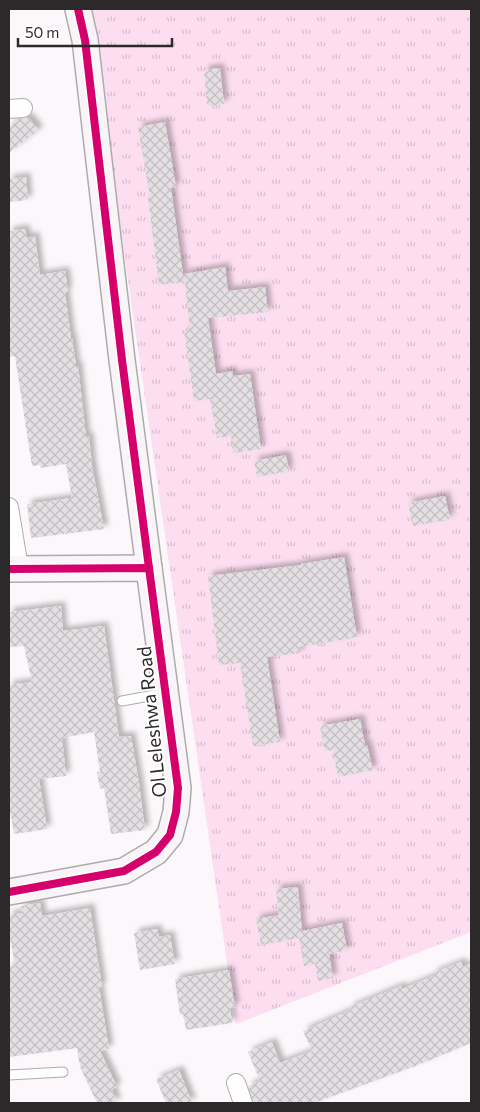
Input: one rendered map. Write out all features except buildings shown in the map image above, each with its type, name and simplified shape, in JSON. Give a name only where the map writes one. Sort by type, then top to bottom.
[{"type":"street","name":"Ol Leleshwa Road","points":[[9,892],[124,871],[156,852],[170,835],[176,812],[178,788],[122,360],[85,40],[78,9]]},
{"type":"street","points":[[9,507],[14,569],[149,568]]},
{"type":"street","points":[[236,1083],[243,1103]]},
{"type":"lane","points":[[122,702],[165,693]]},
{"type":"lane","points":[[9,1075],[64,1072]]},
{"type":"green space","points":[[96,9],[471,9],[471,932],[236,1024],[89,12]]},
{"type":"cycle path","points":[[78,9],[85,40],[122,360],[149,568]]},
{"type":"cycle path","points":[[9,569],[149,568],[178,788],[176,812],[170,835],[156,852],[124,871],[9,892]]}]
